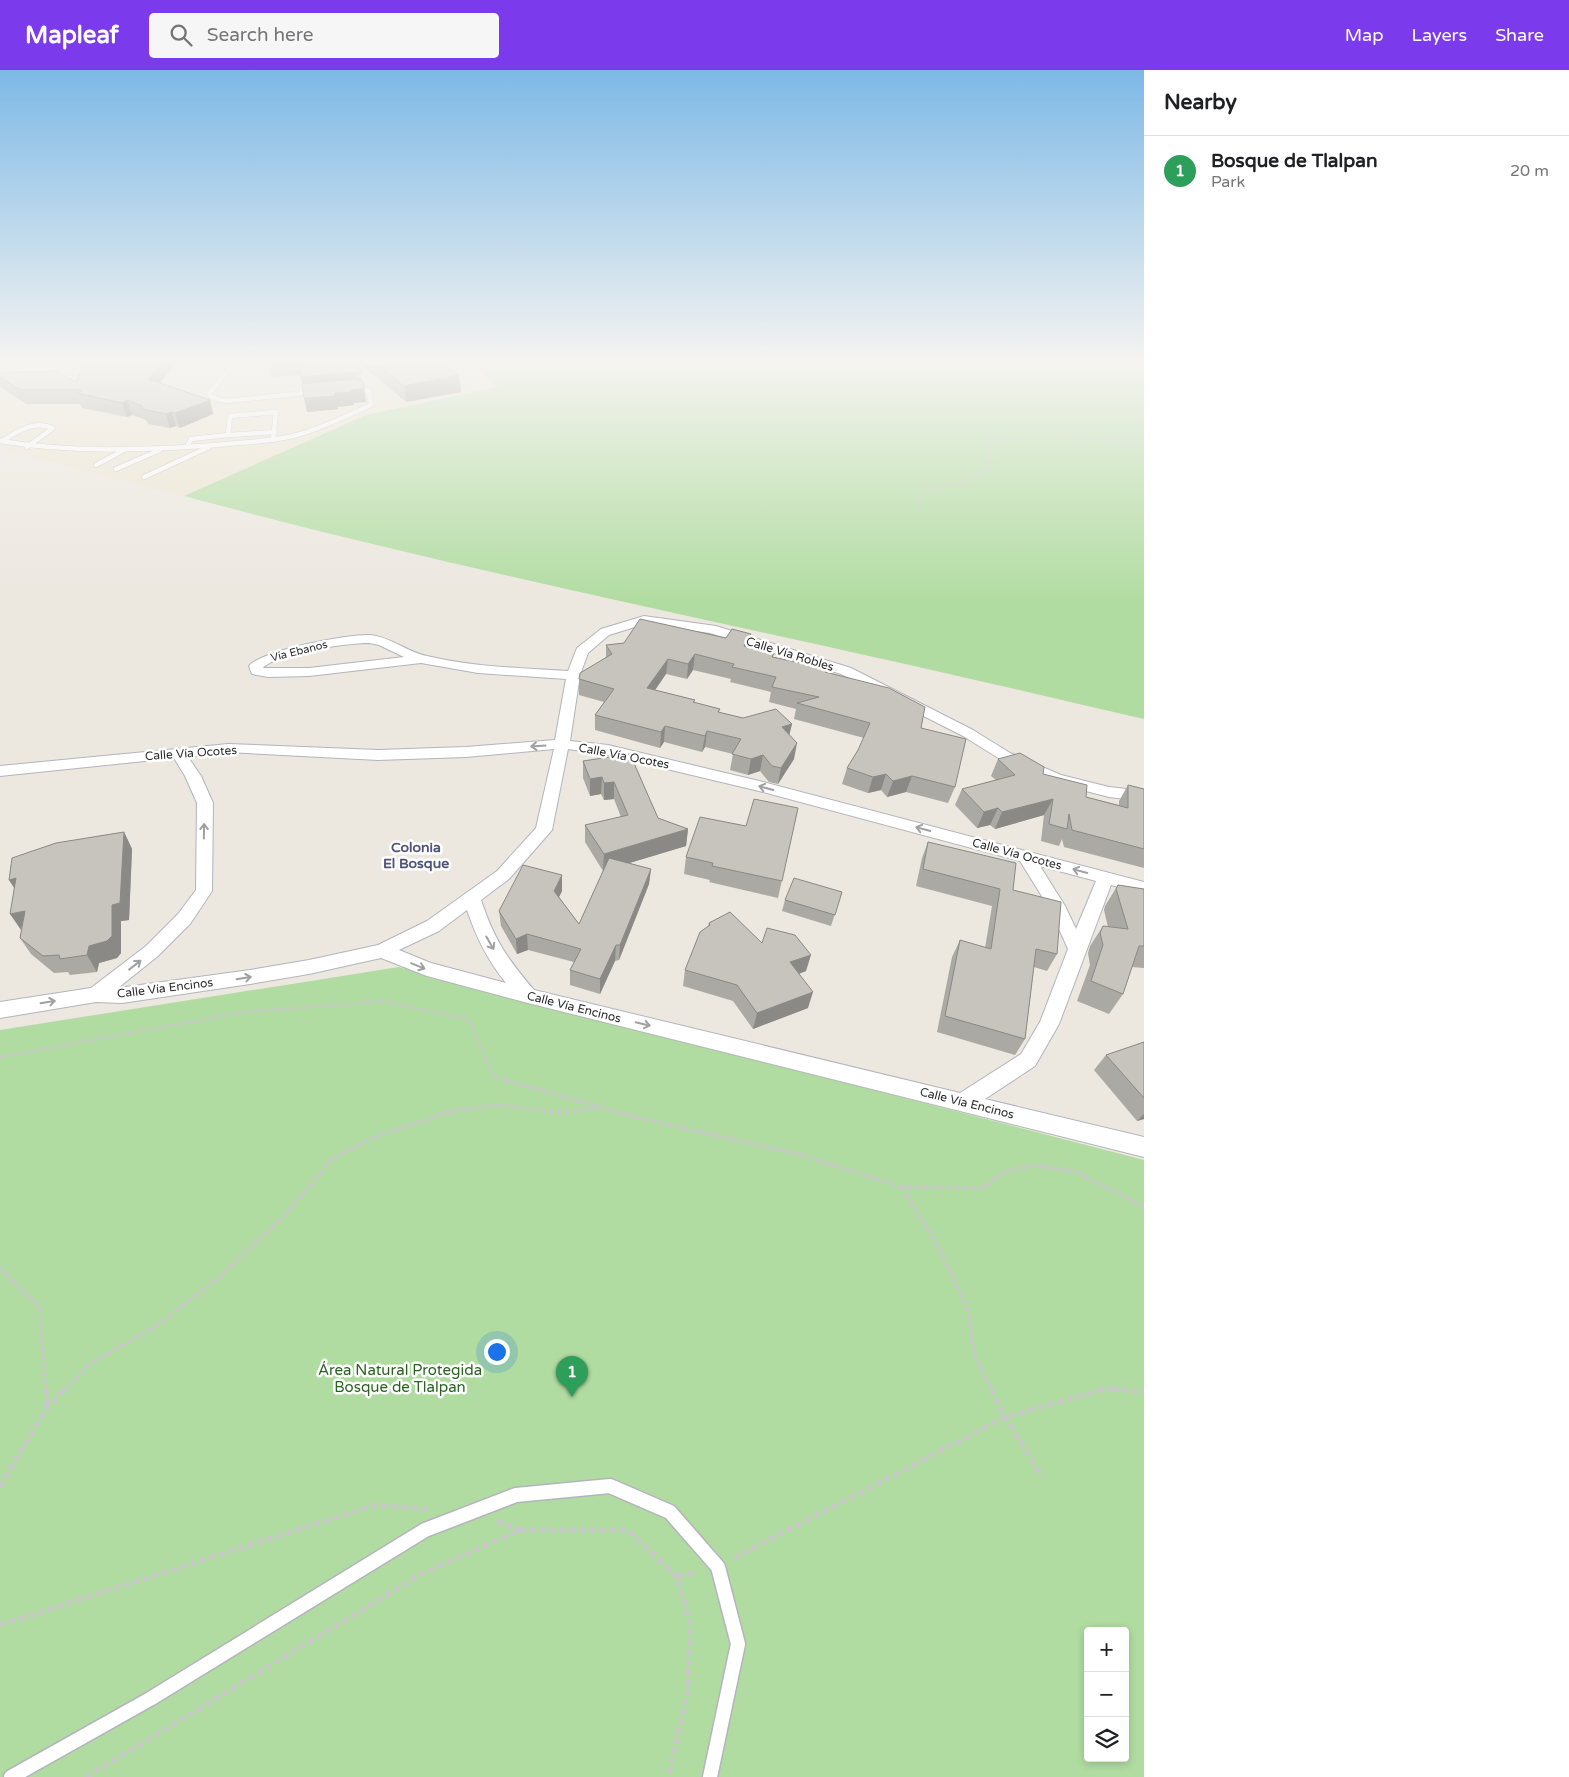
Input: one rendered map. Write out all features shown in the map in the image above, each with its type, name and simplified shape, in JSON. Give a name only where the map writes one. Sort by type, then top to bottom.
[{"type":"street","name":"Calle Vía Robles","points":[[382,951],[433,926],[503,875],[544,830],[562,744],[573,675],[582,651],[605,632],[644,620],[712,629],[846,671],[968,733],[1005,756],[1056,779],[1109,792],[1144,796]]},
{"type":"street","name":"Vía Ebanos","points":[[420,659],[386,642],[369,639],[348,639],[269,658],[256,666],[257,671],[261,674],[286,674],[420,659],[482,670],[573,675]]},
{"type":"street","name":"Calle Vía Ocotes","points":[[0,771],[228,748],[378,755],[466,752],[562,744],[608,750],[740,782],[1144,888]]},
{"type":"street","points":[[96,995],[152,951],[184,919],[204,892],[204,803],[193,776],[178,752]]},
{"type":"street","points":[[1025,856],[1059,910],[1077,949]]},
{"type":"street","points":[[963,1102],[1028,1060],[1049,1024],[1106,878]]},
{"type":"street","points":[[472,898],[488,940],[501,964],[528,996]]},
{"type":"street","name":"Calle Vía Encinos","points":[[0,1010],[96,995],[122,996],[250,977],[309,967],[382,951],[426,969],[528,996],[1144,1147]]},
{"type":"lane","points":[[4,442],[26,447],[126,449],[187,447],[249,442]]},
{"type":"lane","points":[[26,447],[34,442]]},
{"type":"lane","points":[[187,447],[190,442]]},
{"type":"lane","points":[[144,477],[216,444]]},
{"type":"lane","points":[[116,470],[164,448]]},
{"type":"lane","points":[[96,465],[126,449]]},
{"type":"lane","points":[[11,1777],[150,1699],[425,1530],[516,1495],[610,1486],[670,1512],[718,1567],[738,1644],[710,1777]]},
{"type":"path","points":[[920,508],[922,493],[931,487],[971,481],[986,474],[992,466],[986,444],[992,442]]},
{"type":"path","points":[[1112,442],[1144,445]]},
{"type":"path","points":[[0,1057],[244,1012],[384,1001],[469,1020],[494,1077],[602,1108],[798,1154],[902,1187],[983,1188],[1004,1172],[1034,1165],[1076,1172],[1144,1207]]},
{"type":"path","points":[[0,1487],[46,1407],[92,1362],[155,1327],[216,1280],[284,1216],[334,1157],[380,1135],[452,1112],[500,1105],[561,1113],[602,1108]]},
{"type":"path","points":[[902,1187],[942,1254],[968,1310],[974,1354],[1005,1417],[1042,1477]]},
{"type":"path","points":[[0,1268],[39,1306],[46,1407]]},
{"type":"path","points":[[677,1577],[718,1567],[1005,1417],[1106,1388],[1144,1392]]},
{"type":"path","points":[[0,1625],[375,1505],[433,1509]]},
{"type":"path","points":[[472,1511],[520,1530],[628,1530],[677,1577],[690,1624],[688,1691],[668,1777]]},
{"type":"path","points":[[86,1777],[423,1573],[520,1530]]},
{"type":"shaded area","points":[[0,442],[306,442],[184,496],[0,449]]},
{"type":"green space","points":[[306,442],[1144,442],[1144,719],[440,560],[184,496]]},
{"type":"green space","name":"Área Natural Protegida Bosque de Tlalpan","points":[[399,967],[1144,1160],[1144,1777],[0,1777],[0,1030]]},
{"type":"building","points":[[640,619],[726,638],[732,629],[751,634],[744,646],[774,653],[772,657],[826,668],[825,672],[889,688],[925,707],[921,728],[966,739],[955,787],[912,776],[893,781],[886,774],[873,777],[847,768],[858,750],[870,723],[797,703],[819,697],[772,687],[776,677],[732,667],[734,664],[695,654],[688,664],[668,659],[647,688],[695,700],[693,702],[720,709],[718,712],[743,718],[776,709],[792,724],[782,727],[797,743],[781,768],[772,766],[763,755],[751,759],[732,754],[741,739],[707,731],[705,736],[665,726],[661,732],[595,715],[614,689],[579,679],[580,673],[612,654],[606,645],[624,643]]},
{"type":"building","points":[[1020,753],[1044,767],[1043,774],[1087,785],[1086,797],[1128,808],[1128,785],[1144,789],[1144,849],[1072,830],[1069,814],[1067,829],[1049,824],[1053,799],[1002,812],[998,808],[984,812],[962,789],[1015,775],[998,759]]},
{"type":"building","points":[[630,754],[658,818],[688,829],[604,854],[585,825],[628,815],[614,782],[604,783],[602,777],[590,779],[583,761]]},
{"type":"building","points":[[754,799],[798,808],[782,881],[712,866],[713,863],[686,857],[700,817],[746,826]]},
{"type":"building","points":[[124,832],[120,903],[112,905],[112,936],[107,941],[89,946],[87,955],[60,959],[59,955],[43,956],[20,938],[25,911],[10,914],[16,878],[9,880],[12,858],[56,843]]},
{"type":"building","points":[[928,842],[1016,863],[1013,890],[1061,902],[1057,954],[1036,949],[1025,1039],[945,1016],[960,940],[991,949],[1000,889],[923,869]]},
{"type":"building","points":[[609,858],[651,869],[620,945],[616,945],[600,979],[570,970],[581,949],[527,934],[516,939],[499,911],[523,865],[562,875],[554,891],[579,924]]},
{"type":"building","points":[[794,878],[842,892],[835,915],[785,900]]},
{"type":"building","points":[[1118,885],[1144,889],[1144,946],[1139,946],[1123,994],[1091,981],[1103,945],[1100,933],[1103,926],[1128,929],[1116,889]]},
{"type":"building","points":[[730,912],[762,943],[767,928],[795,935],[811,955],[790,962],[813,992],[757,1013],[737,985],[685,970],[700,932],[710,925],[709,923]]},
{"type":"building","points":[[1144,1042],[1144,1098],[1106,1055]]},
{"type":"place","name":"Bosque de Tlalpan","points":[[572,1397]]},
{"type":"district","name":"Colonia El Bosque","points":[[416,856]]}]
